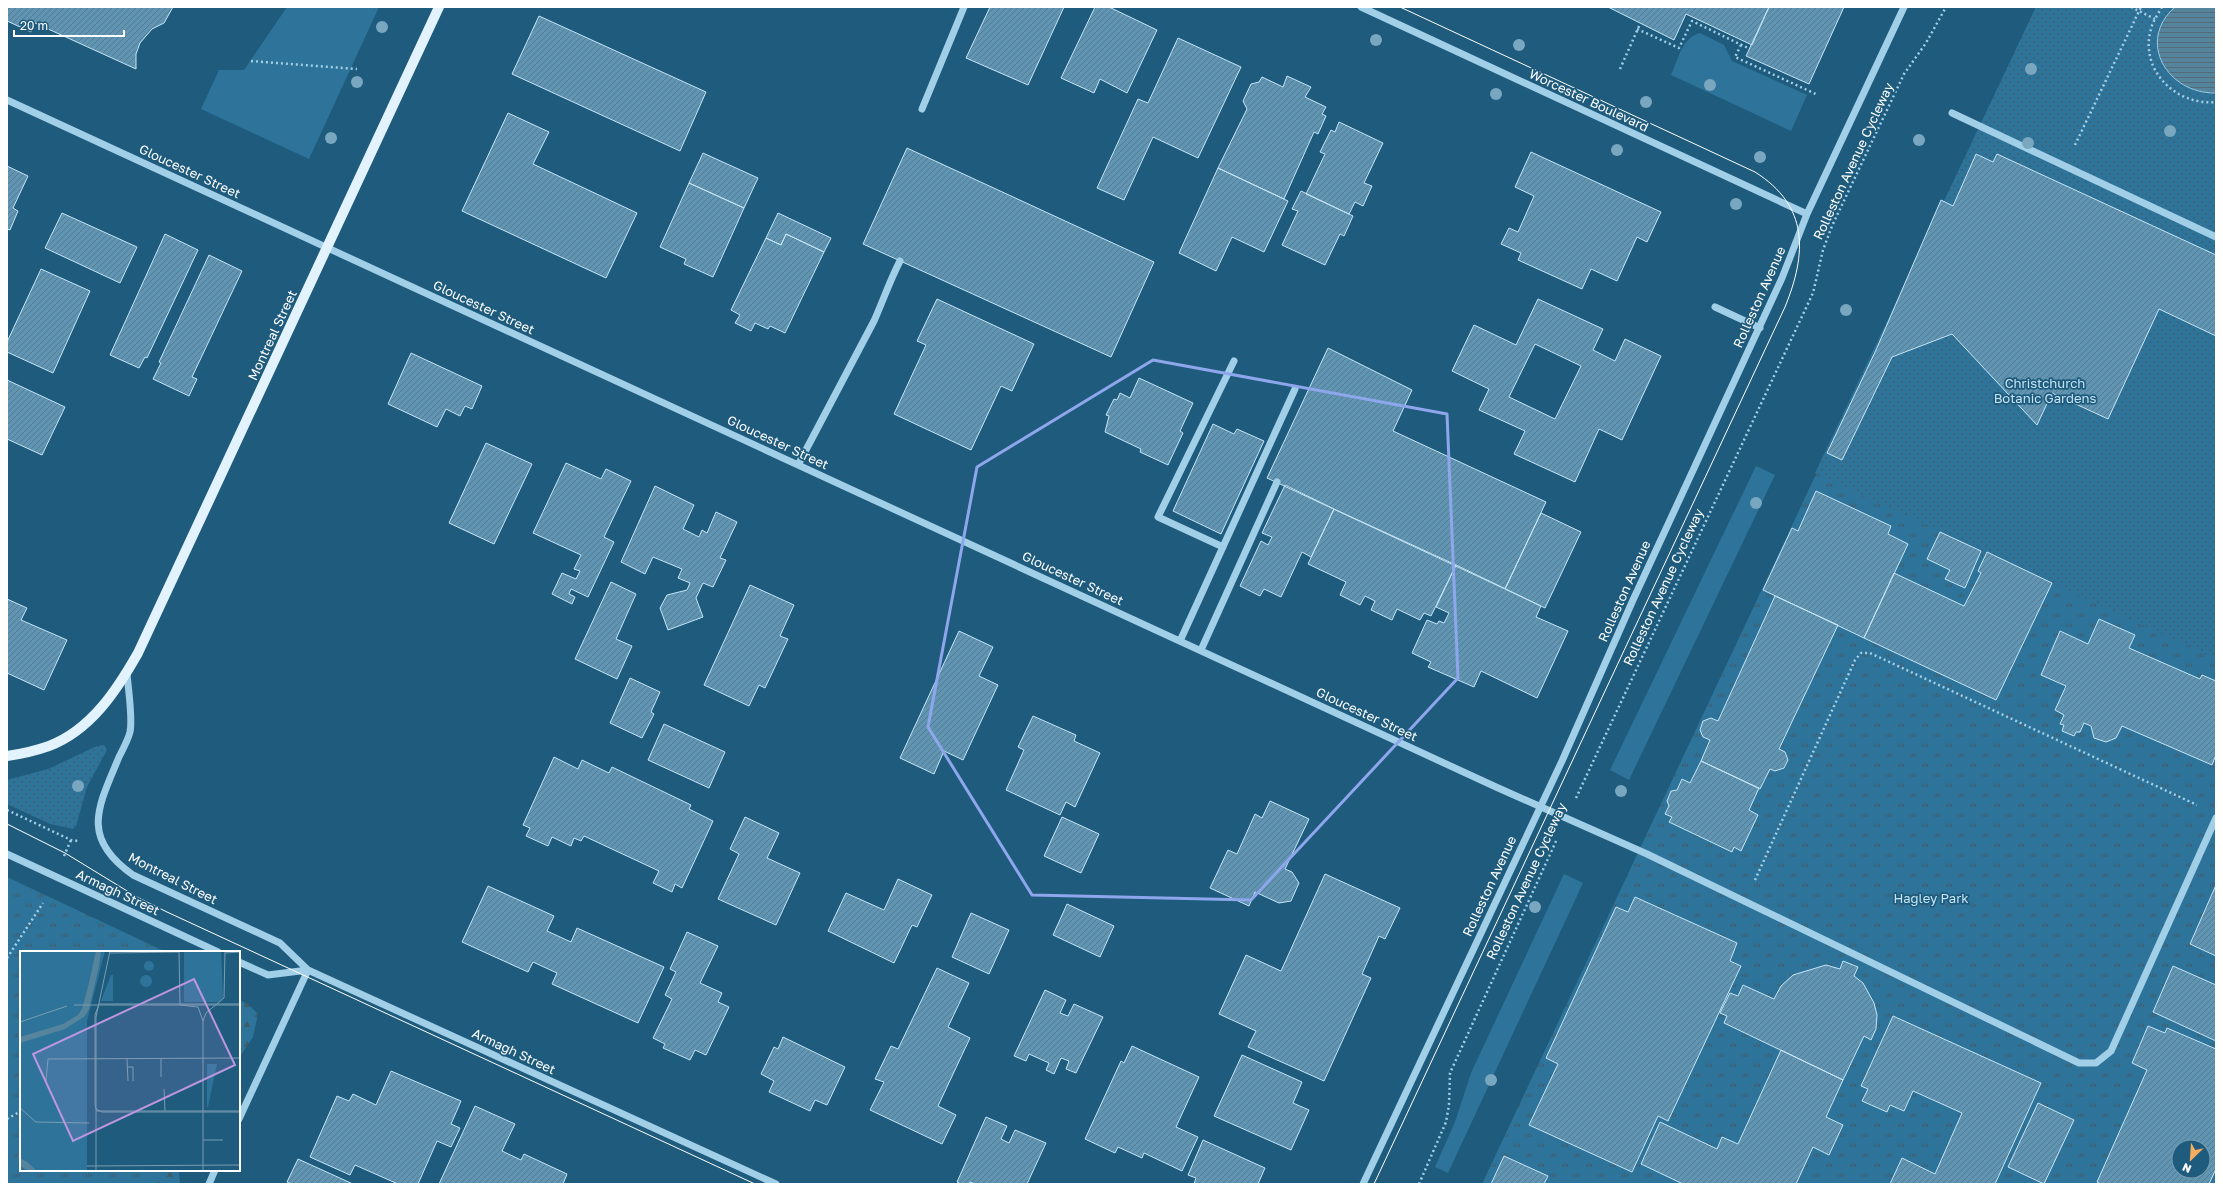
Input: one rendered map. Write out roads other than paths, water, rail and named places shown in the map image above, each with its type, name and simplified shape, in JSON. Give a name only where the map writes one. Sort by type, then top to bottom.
[{"type":"main road","name":"Montreal Street","points":[[7,756],[49,746],[79,729],[111,696],[127,673],[142,646],[438,7]]},
{"type":"street","points":[[922,109],[964,7]]},
{"type":"street","name":"Worcester Boulevard","points":[[1361,7],[1807,214]]},
{"type":"street","name":"Rolleston Avenue","points":[[1363,1184],[1540,807],[1633,600],[1760,328],[1782,278],[1807,214],[1904,7]]},
{"type":"street","name":"Gloucester Street","points":[[7,100],[1540,807],[1647,854],[2079,1063],[2096,1063],[2111,1051],[2216,818]]},
{"type":"street","points":[[1952,113],[2216,237]]},
{"type":"street","points":[[798,465],[874,321],[883,301],[888,283],[900,260]]},
{"type":"street","points":[[1716,307],[1760,328]]},
{"type":"street","points":[[1223,547],[1158,517],[1234,361]]},
{"type":"street","points":[[1180,641],[1295,389]]},
{"type":"street","points":[[1201,650],[1277,482]]},
{"type":"street","name":"Montreal Street","points":[[127,673],[130,731],[111,777],[97,823],[98,832],[107,852],[119,865],[133,875],[280,943],[308,970]]},
{"type":"street","name":"Armagh Street","points":[[7,854],[216,951]]},
{"type":"street","points":[[240,962],[268,975],[308,970]]},
{"type":"street","points":[[240,1117],[308,970]]},
{"type":"street","name":"Armagh Street","points":[[308,970],[776,1184]]},
{"type":"street","points":[[209,1184],[215,1171]]},
{"type":"tram line","points":[[1374,1184],[1785,307],[1797,268],[1799,250],[1798,232],[1794,215],[1786,200],[1773,185],[1755,172],[1400,7]]},
{"type":"tram line","points":[[7,824],[65,853],[137,897],[167,912],[755,1184]]},
{"type":"park label","name":"Christchurch Botanic Gardens","points":[[2045,390]]},
{"type":"park label","name":"Hagley Park","points":[[1931,898]]}]
